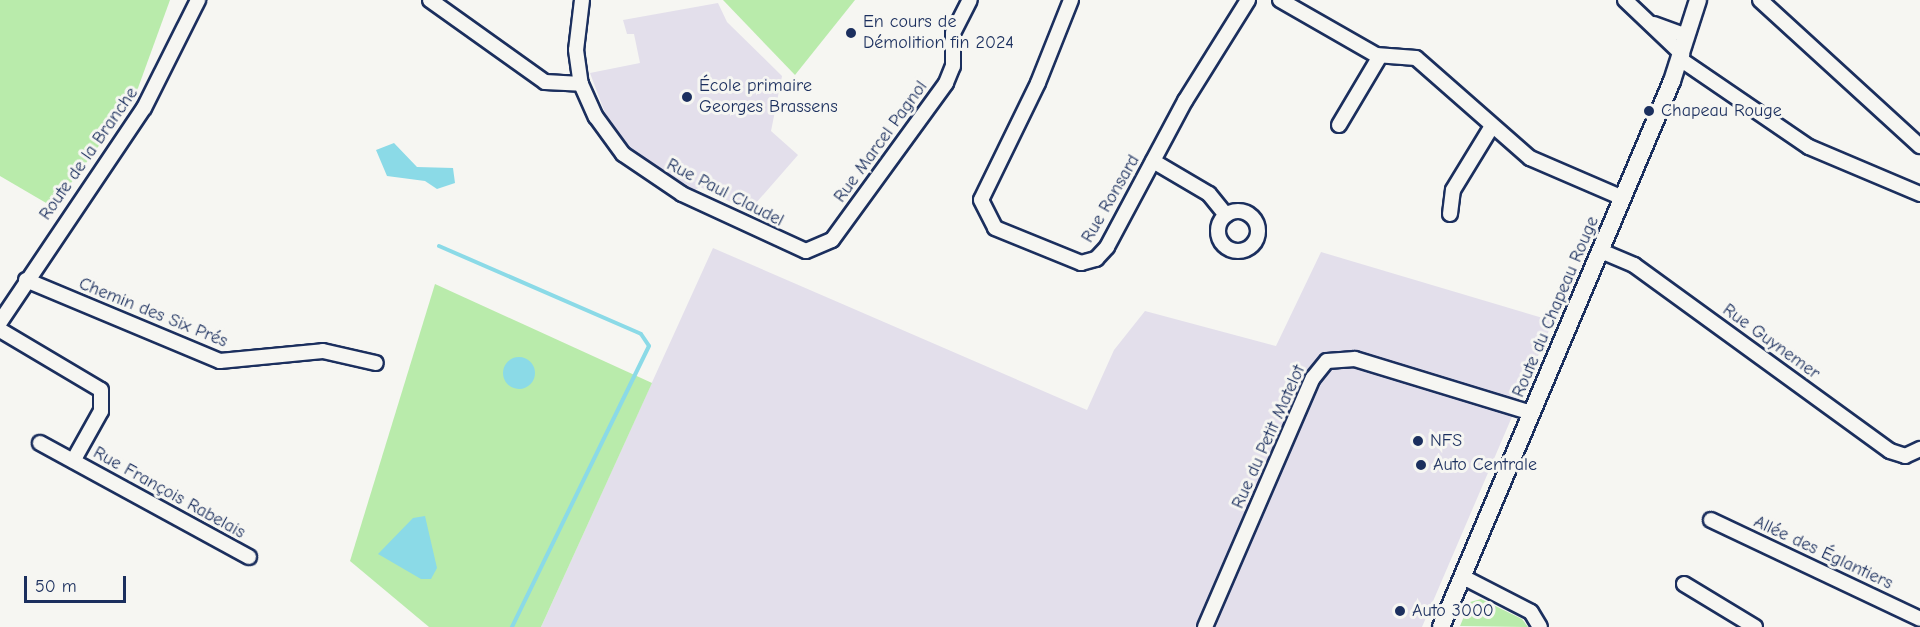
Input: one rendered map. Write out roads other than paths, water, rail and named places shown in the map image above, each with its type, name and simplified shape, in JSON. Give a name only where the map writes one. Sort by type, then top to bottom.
[{"type":"street","name":"Route de la Branche","points":[[0,322],[26,280],[144,108],[198,0]]},
{"type":"street","points":[[430,0],[545,82],[581,84]]},
{"type":"street","name":"Rue Paul Claudel","points":[[582,0],[576,50],[581,84],[611,140],[659,181],[801,250],[818,250],[835,236]]},
{"type":"street","name":"Rue Marcel Pagnol","points":[[835,236],[950,77],[953,33],[970,0]]},
{"type":"street","name":"Rue Ronsard","points":[[1071,0],[1038,84],[984,187],[986,219],[1000,231],[1066,261],[1091,261],[1107,247],[1154,161],[1248,0]]},
{"type":"street","points":[[1280,0],[1380,56],[1416,58],[1530,158],[1623,198]]},
{"type":"street","points":[[1625,0],[1650,22],[1681,57],[1803,143],[1920,194]]},
{"type":"street","name":"Route du Chapeau Rouge","points":[[1441,627],[1681,57],[1698,0]]},
{"type":"street","points":[[1760,0],[1920,146]]},
{"type":"street","points":[[1650,22],[1687,36]]},
{"type":"street","points":[[1339,125],[1380,56]]},
{"type":"street","points":[[1450,214],[1453,190],[1492,126]]},
{"type":"street","points":[[1154,161],[1209,194],[1226,215]]},
{"type":"street","name":"Rue Guynemer","points":[[1601,251],[1634,265],[1890,451],[1905,456],[1920,449]]},
{"type":"street","name":"Chemin des Six Prés","points":[[26,280],[220,361],[323,351],[376,363]]},
{"type":"street","name":"Rue François Rabelais","points":[[0,330],[99,387],[102,407],[73,461]]},
{"type":"street","name":"Rue du Petit Matelot","points":[[1205,627],[1322,364],[1355,359],[1532,413]]},
{"type":"street","name":"Rue François Rabelais","points":[[40,443],[249,557]]},
{"type":"street","name":"Allée des Églantiers","points":[[1710,520],[1920,619]]},
{"type":"street","points":[[1463,577],[1531,612],[1540,627]]},
{"type":"street","points":[[1684,584],[1755,627]]},
{"type":"water","points":[[394,143],[417,167],[453,168],[455,183],[437,189],[425,181],[387,176],[376,150]]},
{"type":"water","points":[[519,357],[530,362],[535,373],[530,384],[519,389],[508,384],[503,373],[508,362]]},
{"type":"water","points":[[425,516],[437,568],[431,579],[421,579],[378,554],[413,518]]},
{"type":"waterway","points":[[439,246],[641,334],[649,346],[512,627]]},
{"type":"place","name":"En cours de Démolition fin 2024","points":[[851,33]]},
{"type":"place","name":"École primaire Georges Brassens","points":[[687,97]]},
{"type":"place","name":"Chapeau Rouge","points":[[1649,111]]},
{"type":"place","name":"NFS","points":[[1418,441]]},
{"type":"place","name":"Auto Centrale","points":[[1421,465]]},
{"type":"place","name":"Auto 3000","points":[[1400,611]]}]
